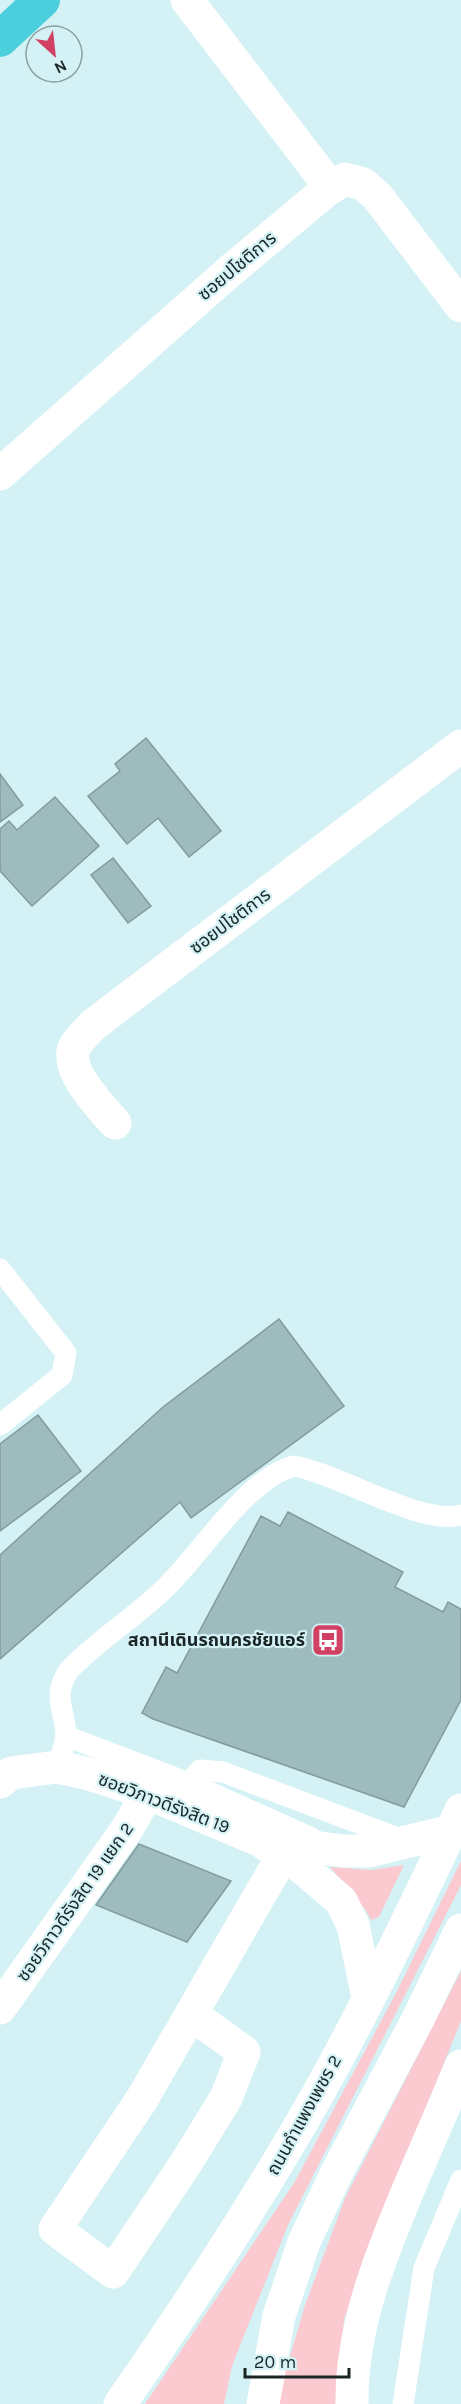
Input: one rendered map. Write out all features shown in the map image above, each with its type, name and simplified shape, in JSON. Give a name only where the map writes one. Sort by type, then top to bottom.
[{"type":"street","points":[[187,0],[332,188]]},
{"type":"street","name":"ซอยปโชติการ","points":[[0,474],[230,271],[345,179],[363,184],[370,190],[461,306]]},
{"type":"street","name":"ซอยปโชติการ","points":[[114,1123],[84,1086],[72,1062],[74,1047],[93,1024],[461,746]]},
{"type":"street","name":"ซอยวิภาวดีรังสิต 19","points":[[0,1782],[11,1773],[57,1767],[86,1773],[148,1793],[271,1847],[304,1869],[341,1901],[353,1925],[368,1998]]},
{"type":"street","name":"ซอยวิภาวดีรังสิต 19 แยก 2","points":[[0,2008],[127,1829],[148,1793]]},
{"type":"street","name":"ซอยวิภาวดีรังสิต 19","points":[[271,1847],[369,1851],[411,1843],[456,1821]]},
{"type":"street","name":"ถนนกำแพงเพชร 2","points":[[120,2404],[226,2248],[288,2147],[368,1998],[456,1821]]},
{"type":"street","points":[[191,2014],[244,2052],[226,2098],[186,2163],[112,2272],[55,2229],[142,2099],[191,2014],[271,1847]]},
{"type":"street","points":[[263,2404],[279,2316],[304,2242],[337,2172],[418,2019],[461,1930]]},
{"type":"street","points":[[352,2404],[358,2343],[369,2290],[381,2255],[461,2066]]},
{"type":"lane","points":[[0,1269],[66,1353],[62,1375],[0,1425]]},
{"type":"lane","points":[[57,1767],[66,1736],[61,1713],[61,1682],[69,1670],[164,1590],[257,1485],[284,1468],[302,1467],[418,1511],[444,1516],[461,1515]]},
{"type":"lane","points":[[66,1736],[189,1783],[343,1851]]},
{"type":"lane","points":[[189,1783],[200,1770],[223,1772],[411,1843]]},
{"type":"lane","points":[[403,2404],[424,2268],[461,2180]]},
{"type":"shaded area","points":[[461,1861],[461,1885],[288,2225],[232,2366],[224,2404],[145,2404],[294,2183],[395,1995]]},
{"type":"shaded area","points":[[404,1865],[379,1917],[371,1920],[365,1909],[330,1867],[371,1870]]},
{"type":"shaded area","points":[[461,1971],[461,2021],[381,2219],[344,2319],[337,2404],[276,2404],[305,2305],[345,2198]]},
{"type":"building","points":[[146,738],[221,831],[189,857],[158,818],[127,844],[88,796],[120,771],[115,764]]},
{"type":"building","points":[[0,774],[23,805],[0,822]]},
{"type":"building","points":[[55,797],[99,846],[32,906],[0,871],[0,829],[9,821],[17,830]]},
{"type":"building","points":[[113,858],[151,906],[128,923],[91,875]]},
{"type":"building","points":[[279,1319],[344,1406],[191,1518],[180,1502],[0,1659],[0,1555],[163,1407]]},
{"type":"building","points":[[38,1415],[81,1471],[0,1531],[0,1444]]},
{"type":"building","name":"สถานีเดินรถนครชัยแอร์","points":[[288,1512],[403,1572],[395,1587],[443,1612],[448,1602],[461,1609],[461,1700],[404,1807],[153,1719],[142,1713],[166,1667],[177,1673],[261,1516],[280,1526]]},
{"type":"building","points":[[139,1844],[231,1881],[187,1942],[96,1905]]},
{"type":"waterway","points":[[0,39],[42,0]]},
{"type":"place","name":"สถานีเดินรถนครชัยแอร์","points":[[328,1640]]}]
